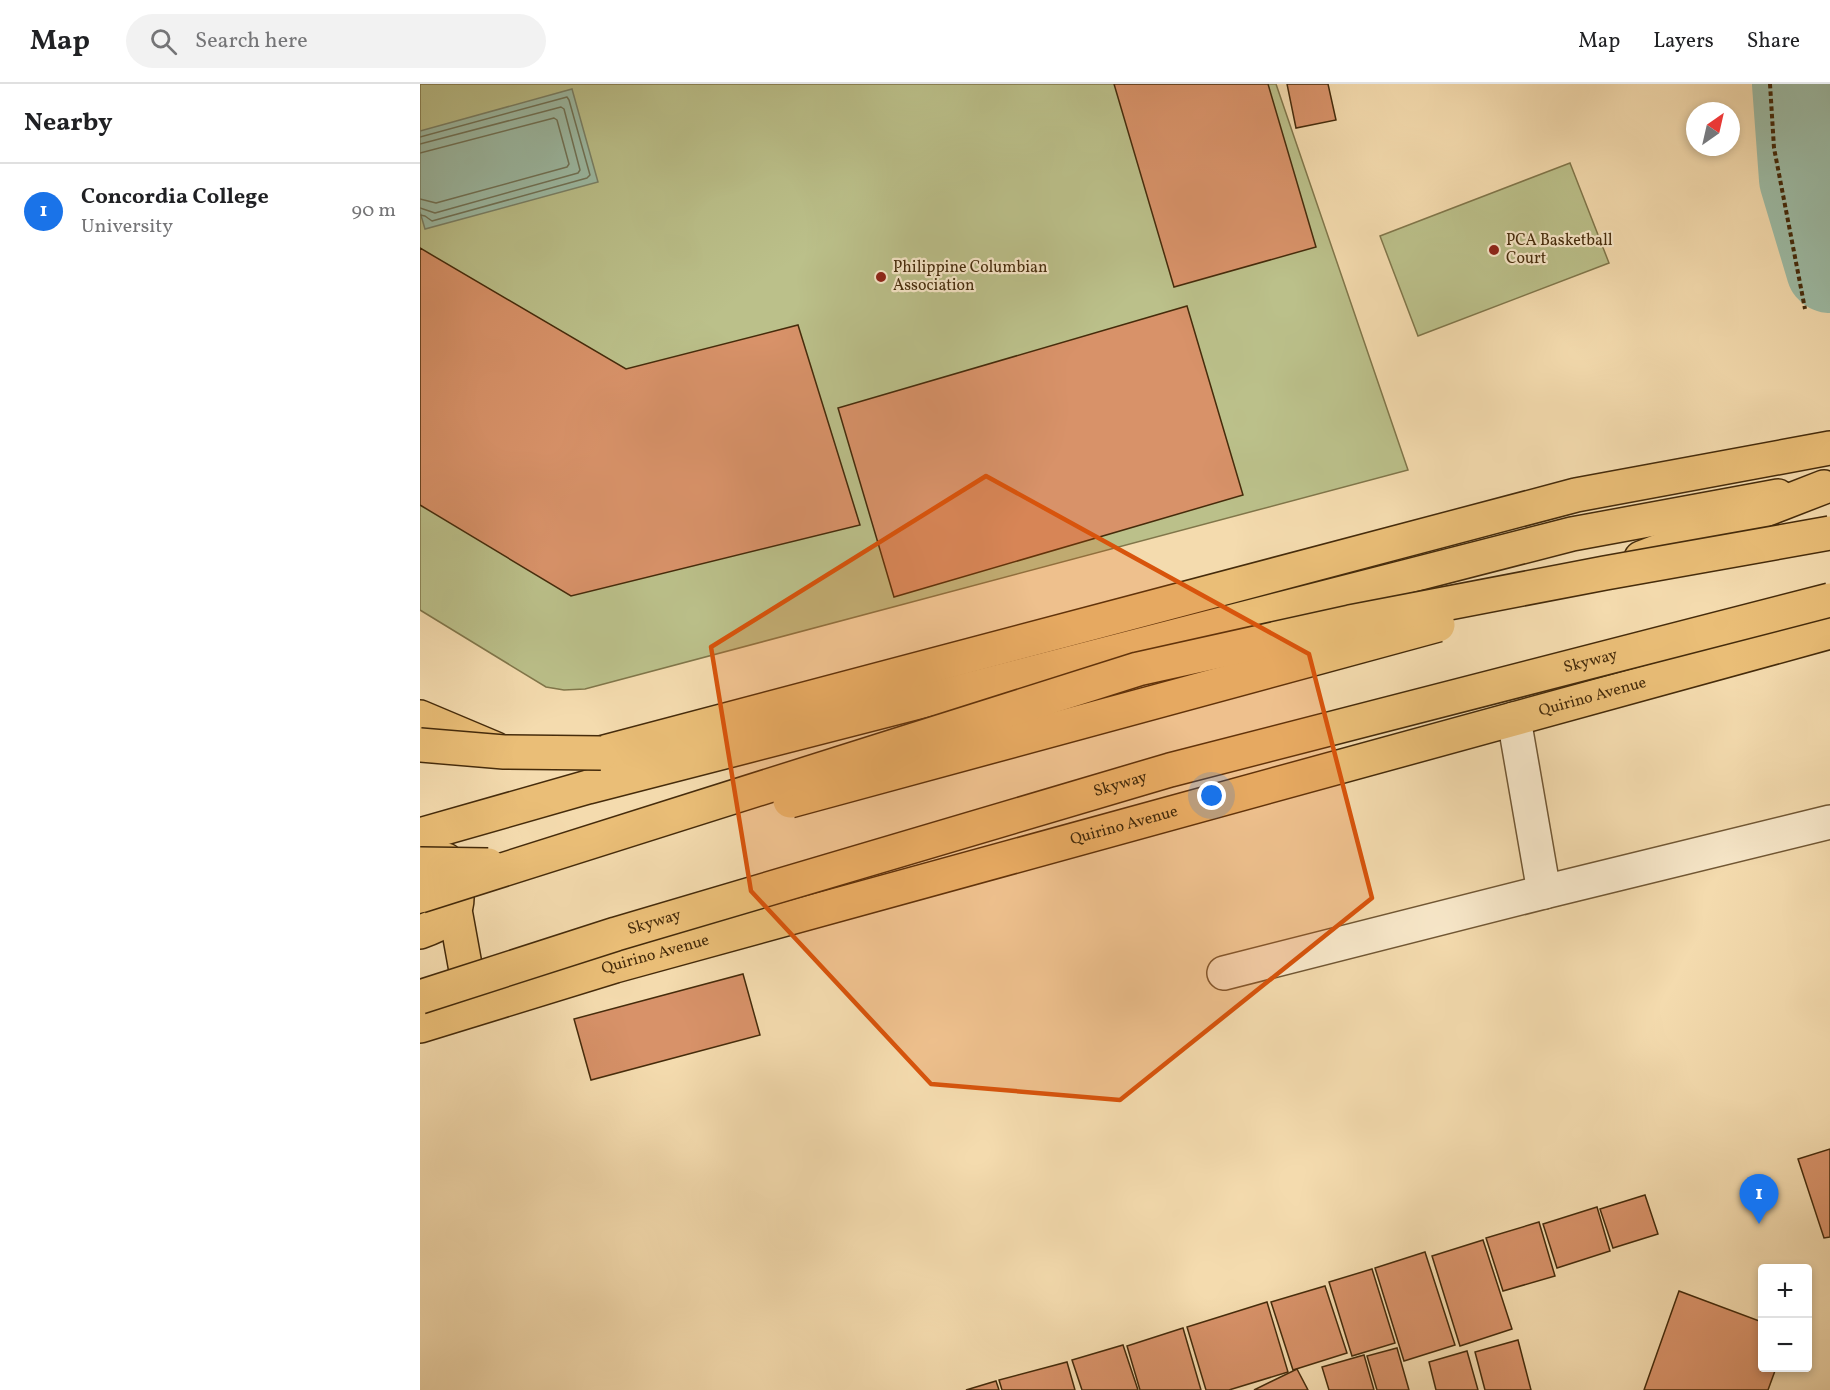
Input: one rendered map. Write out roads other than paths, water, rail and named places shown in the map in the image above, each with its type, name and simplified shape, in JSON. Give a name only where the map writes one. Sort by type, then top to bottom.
[{"type":"main road","points":[[420,745],[504,752],[601,753],[1576,495],[1830,448]]},
{"type":"main road","points":[[420,864],[508,865],[596,854],[1544,596],[1827,487]]},
{"type":"main road","points":[[473,1010],[455,910],[458,889],[424,826],[639,774],[1572,534],[1827,487]]},
{"type":"main road","points":[[420,896],[1138,669],[1350,622],[1830,533]]},
{"type":"main road","name":"Skyway","points":[[420,997],[616,934],[1170,770],[1830,600]]},
{"type":"main road","name":"Quirino Avenue","points":[[420,1026],[615,966],[1830,632]]},
{"type":"main road","points":[[420,717],[504,752]]},
{"type":"main road","points":[[420,731],[455,745],[528,767],[639,774]]},
{"type":"main road","points":[[420,932],[441,925],[455,910]]},
{"type":"lane","points":[[1514,718],[1544,892]]},
{"type":"lane","points":[[1224,973],[1830,822]]},
{"type":"water","points":[[572,89],[598,182],[425,229],[420,212],[420,131]]},
{"type":"waterway","points":[[1796,84],[1803,179],[1830,269]]},
{"type":"place","name":"PCA Basketball Court","points":[[1494,250]]},
{"type":"place","name":"Philippine Columbian Association","points":[[881,277]]},
{"type":"place","name":"Concordia College","points":[[1759,1224]]}]
